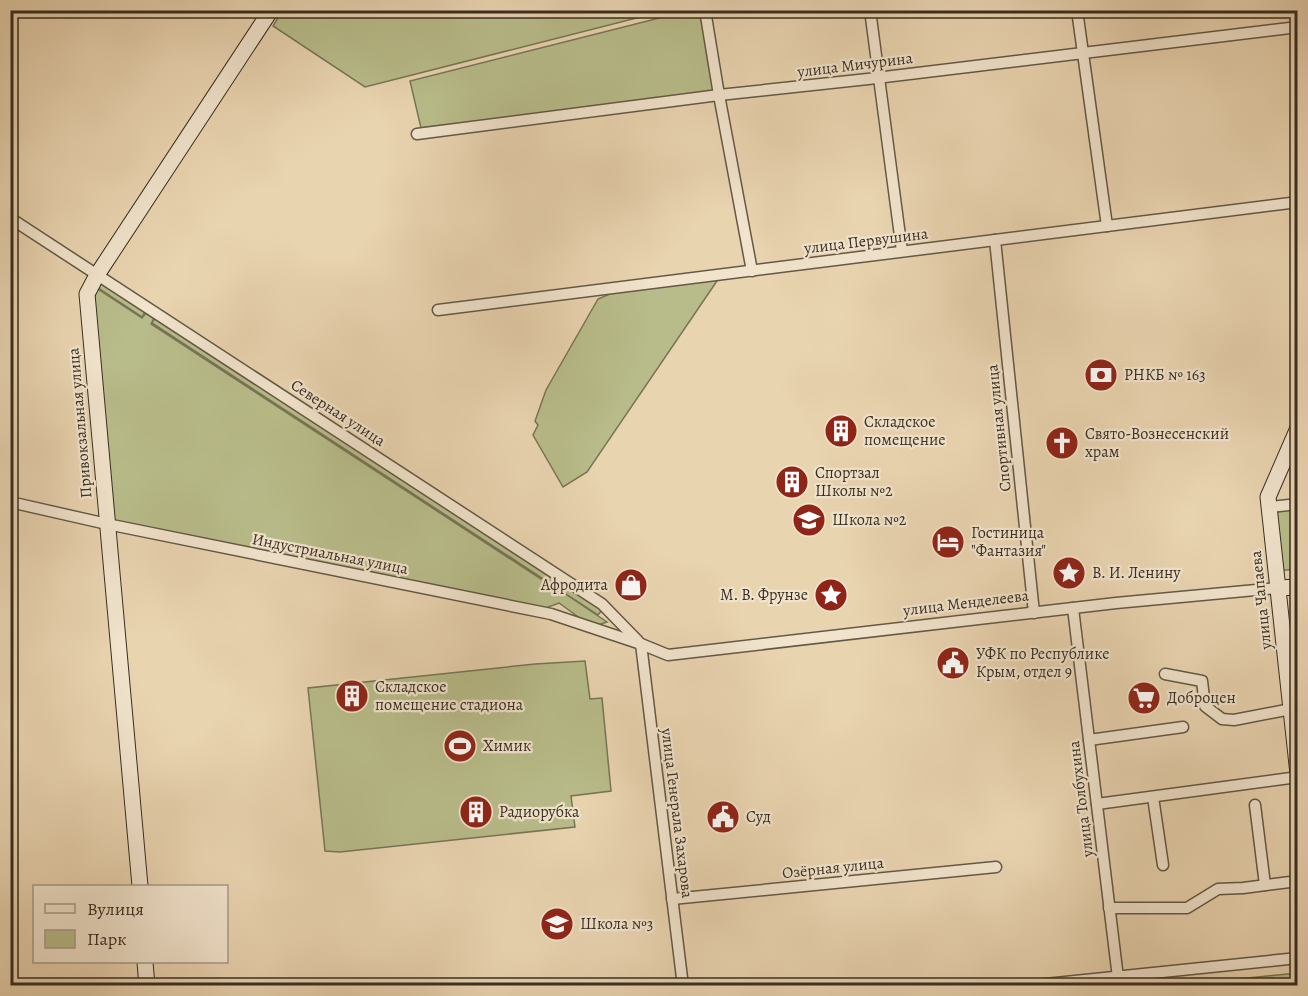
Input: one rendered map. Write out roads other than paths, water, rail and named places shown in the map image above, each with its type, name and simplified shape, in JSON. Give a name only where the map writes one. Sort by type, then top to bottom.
[{"type":"main road","name":"Привокзальная улица","points":[[140,885],[87,294],[97,275],[271,10]]},
{"type":"main road","name":"улица Чапаева","points":[[1298,428],[1268,497],[1298,775]]},
{"type":"main road","name":"улица Менделеева","points":[[1278,588],[1298,587]]},
{"type":"main road","points":[[145,963],[147,986]]},
{"type":"street","points":[[705,10],[752,271]]},
{"type":"street","points":[[870,10],[902,251]]},
{"type":"street","points":[[1077,10],[1107,226]]},
{"type":"street","name":"улица Мичурина","points":[[417,134],[719,95],[1298,27]]},
{"type":"street","name":"улица Первушина","points":[[438,310],[1298,202]]},
{"type":"street","name":"Северная улица","points":[[10,218],[602,604],[641,644]]},
{"type":"street","name":"Спортивная улица","points":[[994,240],[1034,613]]},
{"type":"street","name":"Индустриальная улица","points":[[10,502],[107,524],[551,614],[641,644]]},
{"type":"street","points":[[1270,507],[1298,504]]},
{"type":"street","name":"улица Менделеева","points":[[641,644],[668,655],[1073,608],[1278,588]]},
{"type":"street","name":"улица Толбухина","points":[[1073,608],[1118,981]]},
{"type":"street","name":"улица Генерала Захарова","points":[[641,644],[683,986]]},
{"type":"street","points":[[1165,674],[1202,681],[1205,706],[1222,719],[1234,720],[1291,708]]},
{"type":"street","points":[[1089,740],[1183,727]]},
{"type":"street","points":[[1096,804],[1298,775]]},
{"type":"street","points":[[1153,797],[1163,865]]},
{"type":"street","points":[[1255,806],[1265,885]]},
{"type":"street","name":"Озёрная улица","points":[[672,899],[996,867]]},
{"type":"street","points":[[1109,908],[1187,908],[1218,889],[1298,881]]},
{"type":"street","points":[[1026,986],[1118,981],[1298,958]]},
{"type":"place","name":"РНКБ № 163","points":[[1101,375]]},
{"type":"place","name":"Складское помещение","points":[[841,431]]},
{"type":"place","name":"Свято-Вознесенский храм","points":[[1062,443]]},
{"type":"place","name":"Спортзал Школы №2","points":[[792,482]]},
{"type":"place","name":"Школа №2","points":[[809,520]]},
{"type":"place","name":"Гостиница \"Фантазия\"","points":[[948,542]]},
{"type":"place","name":"В. И. Ленину","points":[[1069,573]]},
{"type":"place","name":"Афродита","points":[[631,585]]},
{"type":"place","name":"М. В. Фрунзе","points":[[831,595]]},
{"type":"place","name":"УФК по Республике Крым, отдел 9","points":[[953,663]]},
{"type":"place","name":"Складское помещение стадиона","points":[[352,696]]},
{"type":"place","name":"Доброцен","points":[[1144,698]]},
{"type":"place","name":"Химик","points":[[460,746]]},
{"type":"place","name":"Радиорубка","points":[[476,812]]},
{"type":"place","name":"Суд","points":[[723,817]]},
{"type":"place","name":"Школа №3","points":[[557,924]]}]
